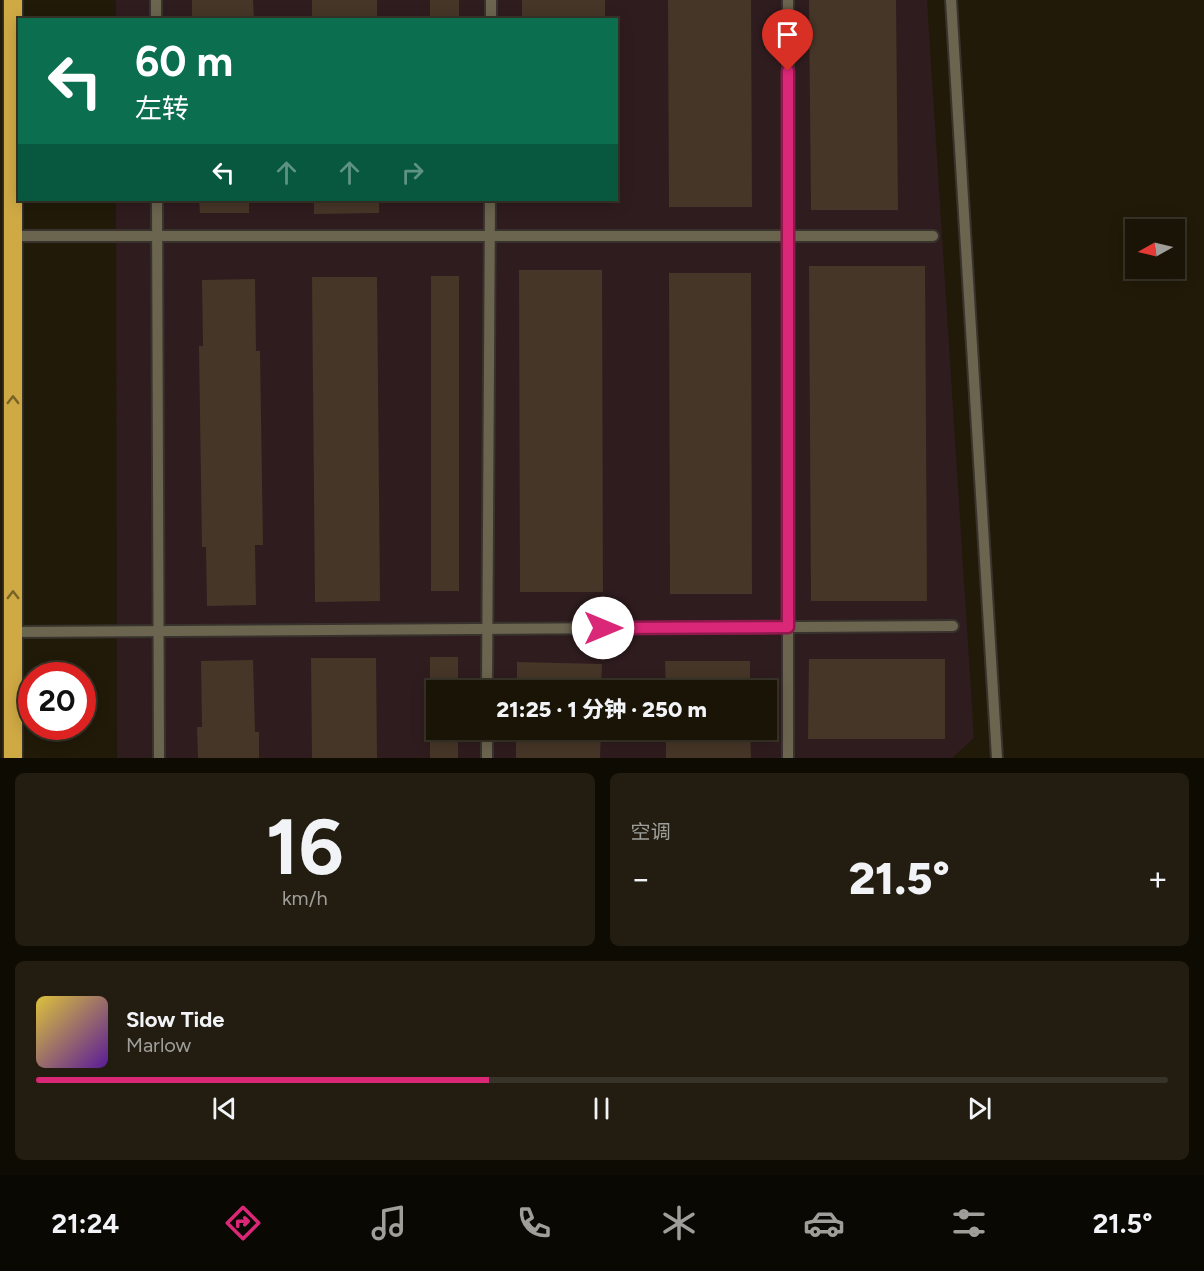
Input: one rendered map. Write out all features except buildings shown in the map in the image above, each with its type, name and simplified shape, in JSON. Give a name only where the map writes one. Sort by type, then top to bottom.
[{"type":"highway","points":[[13,0],[13,758]]},
{"type":"lane","points":[[156,0],[156,18]]},
{"type":"lane","points":[[491,0],[491,18]]},
{"type":"lane","points":[[788,0],[788,758]]},
{"type":"lane","points":[[951,0],[997,758]]},
{"type":"lane","points":[[157,201],[159,758]]},
{"type":"lane","points":[[487,680],[490,201]]},
{"type":"lane","points":[[13,236],[933,236]]},
{"type":"lane","points":[[13,632],[953,626]]},
{"type":"lane","points":[[487,740],[487,758]]},
{"type":"shaded area","points":[[116,0],[927,0],[974,738],[952,758],[117,758],[116,201],[618,201],[618,18],[116,18]]},
{"type":"route","points":[[603,628],[788,627],[788,71]]}]
